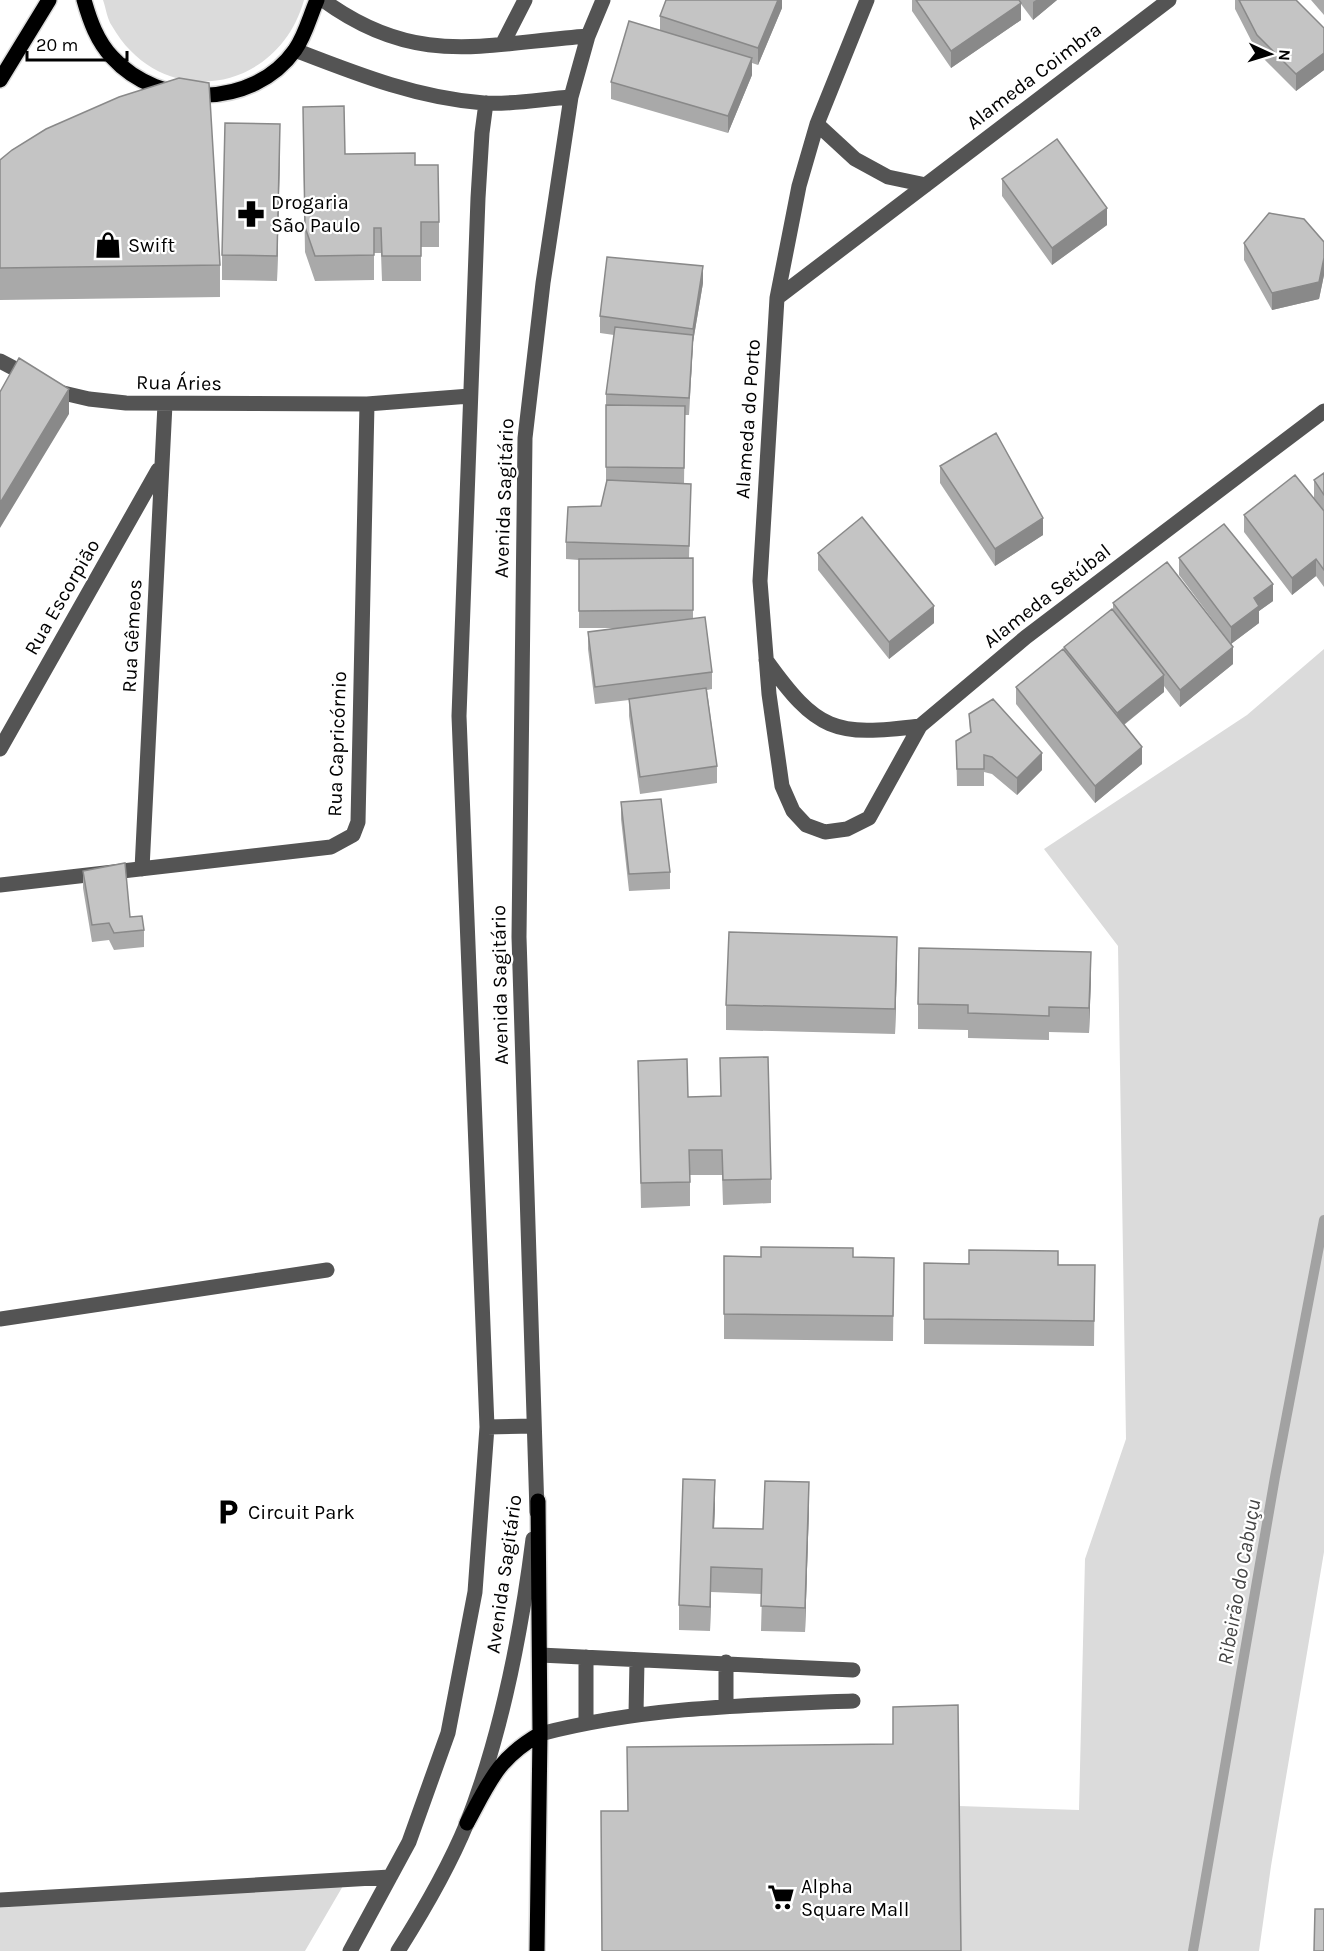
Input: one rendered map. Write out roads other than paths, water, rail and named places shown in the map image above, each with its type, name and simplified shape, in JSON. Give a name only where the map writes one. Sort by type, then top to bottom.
[{"type":"main road","points":[[0,80],[49,0]]},
{"type":"main road","points":[[84,0],[93,28],[112,57],[139,79],[171,93],[198,97],[226,94],[252,84],[276,70],[295,50],[317,0]]},
{"type":"main road","points":[[141,99],[171,93]]},
{"type":"main road","points":[[537,1951],[540,1734],[538,1501]]},
{"type":"main road","points":[[467,1823],[496,1771],[516,1748],[540,1734]]},
{"type":"street","points":[[324,0],[348,18],[386,35],[418,45],[466,48],[588,36]]},
{"type":"street","points":[[503,43],[525,0]]},
{"type":"street","name":"Avenida Sagitário","points":[[398,1951],[425,1908],[467,1823],[503,1708],[525,1607],[538,1501],[519,938],[525,438],[543,283],[571,97],[588,36],[603,0]]},
{"type":"street","name":"Alameda do Porto","points":[[825,832],[806,825],[793,811],[782,786],[766,660],[761,570],[777,298],[799,186],[817,124],[867,0]]},
{"type":"street","name":"Alameda Coimbra","points":[[777,298],[1169,0]]},
{"type":"street","points":[[295,50],[377,82],[434,97],[486,103],[571,97]]},
{"type":"street","name":"Avenida Sagitário","points":[[350,1951],[409,1842],[448,1733],[476,1592],[487,1427],[459,716],[470,396],[482,133],[486,103]]},
{"type":"street","points":[[817,124],[855,159],[888,177],[926,185]]},
{"type":"street","name":"Rua Áries","points":[[0,361],[59,392],[88,399],[165,404],[367,404],[470,396]]},
{"type":"street","name":"Rua Gêmeos","points":[[142,869],[165,404]]},
{"type":"street","name":"Rua Capricórnio","points":[[0,885],[331,847],[353,836],[357,822],[367,404]]},
{"type":"street","name":"Alameda Setúbal","points":[[825,832],[847,829],[869,818],[920,726],[1026,637],[1324,411]]},
{"type":"street","name":"Rua Escorpião","points":[[0,749],[161,465]]},
{"type":"street","points":[[766,660],[794,699],[816,718],[846,730],[886,731],[920,726]]},
{"type":"street","points":[[0,1319],[327,1270]]},
{"type":"street","points":[[487,1427],[534,1426]]},
{"type":"street","points":[[540,1655],[726,1662],[853,1670]]},
{"type":"street","points":[[586,1657],[586,1722]]},
{"type":"street","points":[[636,1714],[637,1659]]},
{"type":"street","points":[[726,1662],[726,1706]]},
{"type":"street","points":[[540,1734],[586,1722],[636,1714],[726,1706],[853,1701]]},
{"type":"street","points":[[0,1900],[390,1877]]},
{"type":"waterway","name":"Ribeirão do Cabuçu","points":[[1193,1951],[1275,1477],[1324,1220]]},
{"type":"place","name":"Drogaria São Paulo","points":[[251,214]]},
{"type":"place","name":"Swift","points":[[108,245]]},
{"type":"place","name":"Circuit Park","points":[[228,1512]]},
{"type":"place","name":"Alpha Square Mall","points":[[781,1897]]}]
